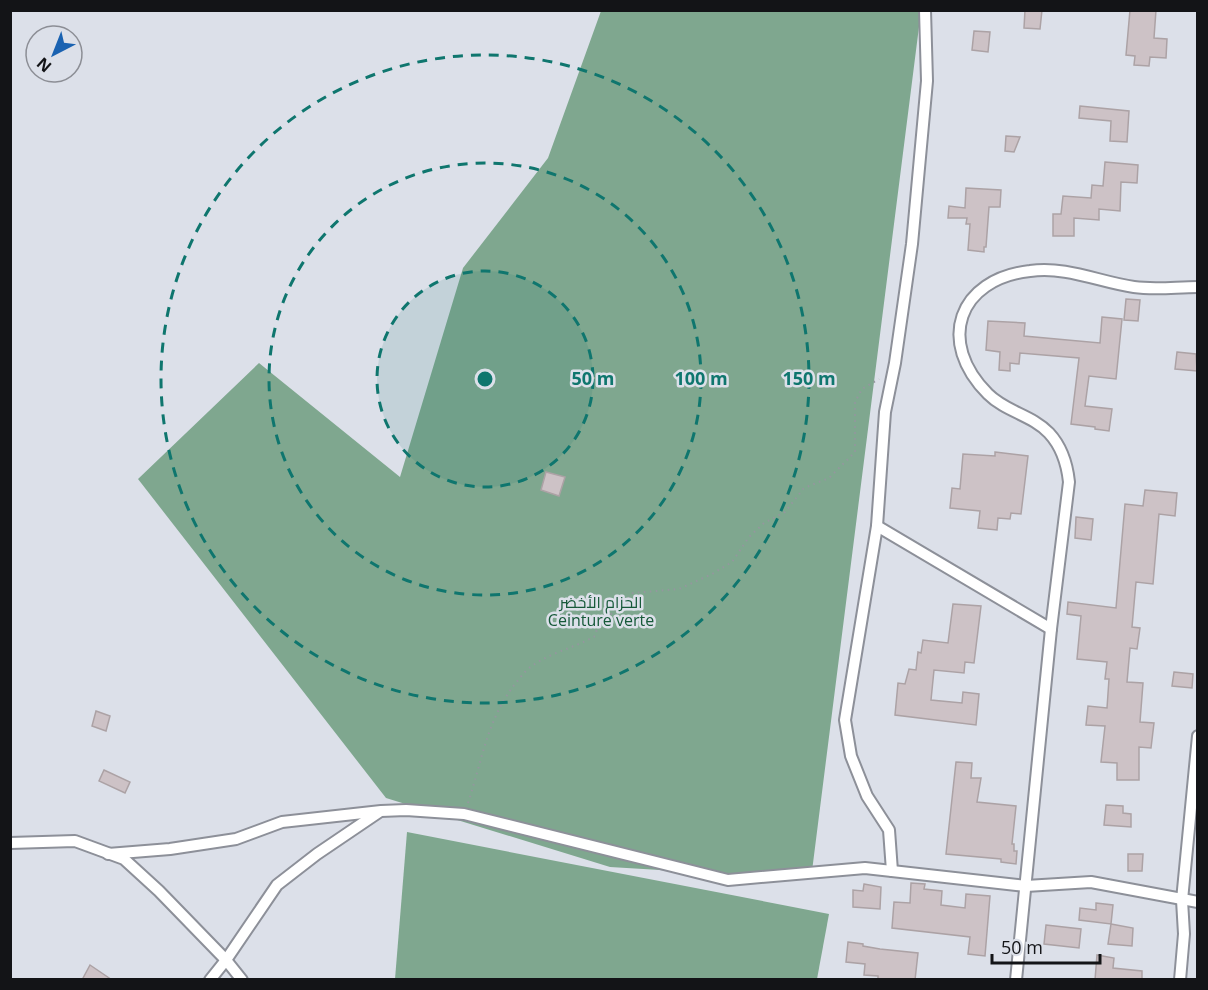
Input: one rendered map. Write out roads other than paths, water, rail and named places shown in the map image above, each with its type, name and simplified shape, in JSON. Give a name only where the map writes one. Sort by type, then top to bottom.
[{"type":"street","points":[[892,871],[889,830],[867,796],[850,756],[845,720],[877,526],[885,412],[895,363],[912,244],[927,81],[925,10]]},
{"type":"street","points":[[1016,980],[1051,628],[1069,482],[1066,460],[1048,432],[1002,406],[980,385],[962,355],[959,342],[961,316],[971,299],[985,286],[1008,276],[1032,270],[1075,272],[1119,284],[1150,288],[1197,287]]},
{"type":"street","points":[[877,526],[1051,628]]},
{"type":"street","points":[[1180,980],[1184,934],[1182,900],[1197,736]]},
{"type":"street","points":[[108,854],[170,849],[236,839],[282,822],[381,811],[415,810],[464,814],[728,880],[865,868],[1026,886],[1091,882],[1197,902]]},
{"type":"street","points":[[210,980],[277,885],[317,854],[381,811]]},
{"type":"street","points":[[10,843],[75,841],[124,859],[159,891],[226,960],[242,980]]},
{"type":"park label","name":"الحزام الأخضر Ceinture verte","points":[[601,611]]}]
